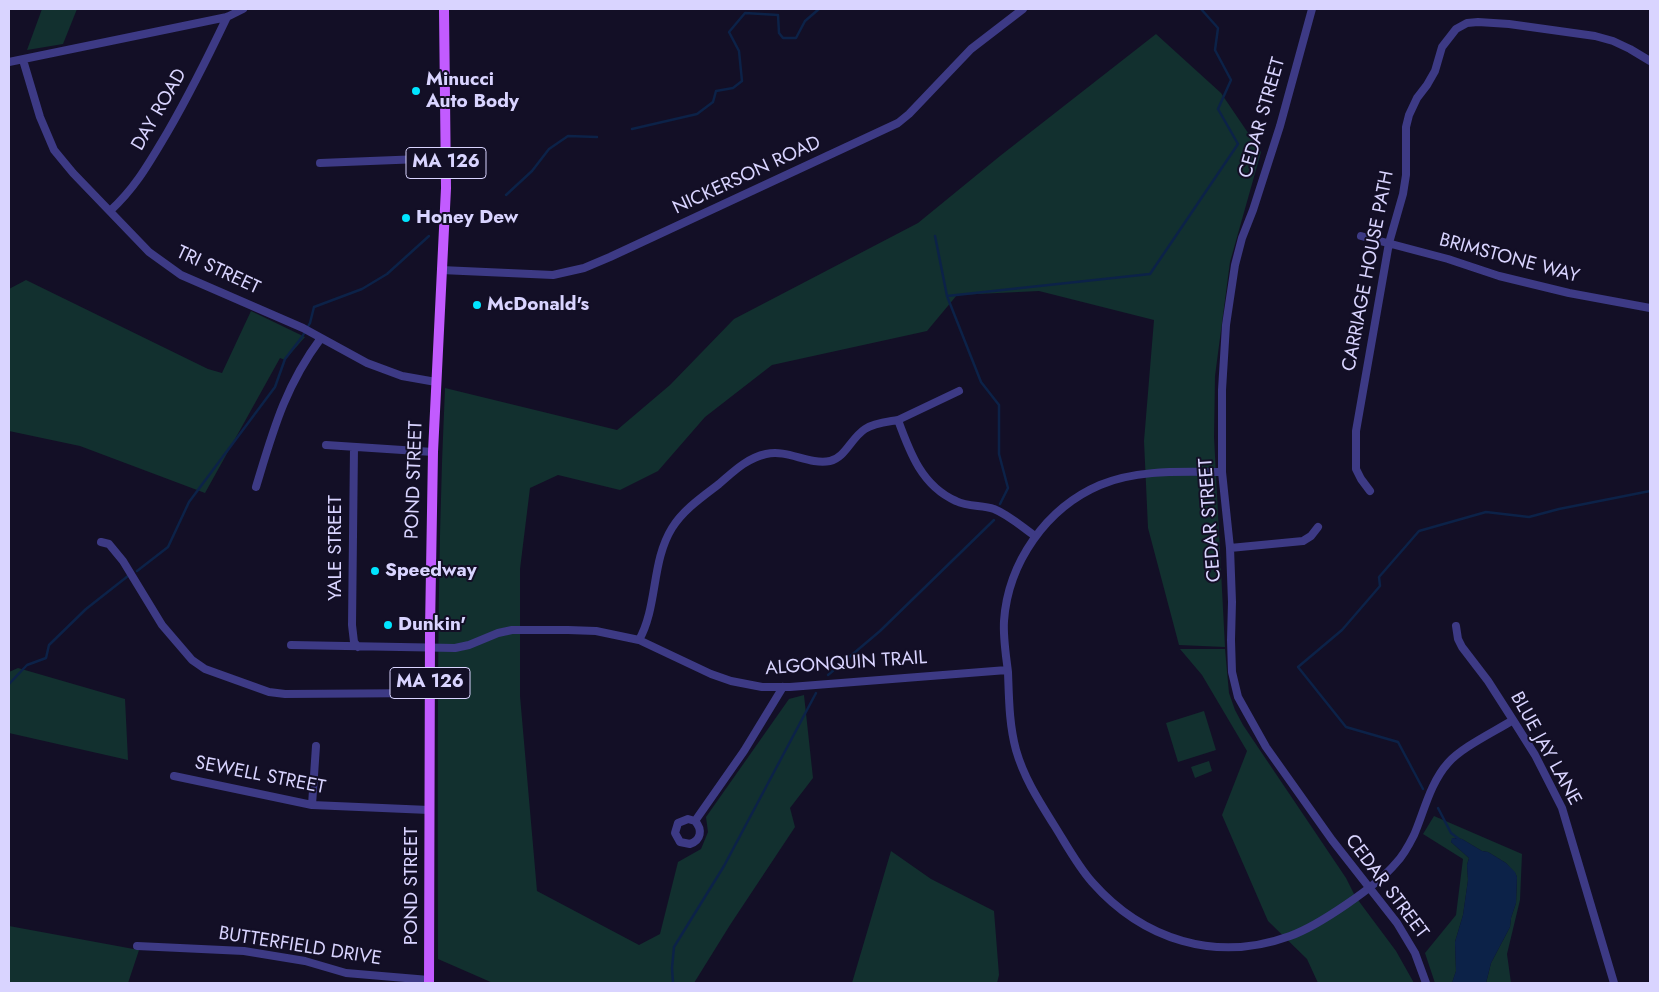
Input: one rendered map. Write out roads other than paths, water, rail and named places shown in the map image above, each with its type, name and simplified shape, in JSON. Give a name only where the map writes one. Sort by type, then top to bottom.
[{"type":"main road","name":"POND STREET","points":[[429,982],[430,648],[433,452],[446,158],[444,9]]},
{"type":"street","points":[[9,62],[227,17],[243,9]]},
{"type":"street","name":"NICKERSON ROAD","points":[[442,270],[553,275],[584,268],[610,257],[898,123],[909,114],[971,49],[1023,9]]},
{"type":"street","name":"CEDAR STREET","points":[[1312,9],[1280,126],[1242,238],[1235,265],[1226,325],[1222,390],[1222,472],[1230,548],[1232,672],[1238,697],[1266,748],[1368,888],[1398,923],[1415,953],[1426,983]]},
{"type":"street","name":"DAY ROAD","points":[[110,210],[134,187],[208,58],[227,17]]},
{"type":"street","name":"CARRIAGE HOUSE PATH","points":[[1370,491],[1356,469],[1356,431],[1389,243],[1403,194],[1406,175],[1405,143],[1408,115],[1435,71],[1442,47],[1456,29],[1467,23],[1509,24],[1563,30],[1613,41],[1630,48],[1650,61]]},
{"type":"street","name":"TRI STREET","points":[[23,60],[40,117],[54,150],[73,173],[149,252],[171,269],[306,330],[353,356],[389,372],[413,379],[436,382]]},
{"type":"street","points":[[320,162],[446,158]]},
{"type":"street","name":"BRIMSTONE WAY","points":[[1361,236],[1448,259],[1498,276],[1569,293],[1649,308]]},
{"type":"street","points":[[1649,308],[1650,298]]},
{"type":"street","points":[[256,487],[284,399],[305,359],[321,338]]},
{"type":"street","points":[[639,640],[647,623],[662,550],[673,527],[688,509],[741,465],[758,456],[778,452],[812,460],[828,461],[842,455],[853,439],[866,428],[898,420],[959,391]]},
{"type":"street","points":[[898,420],[915,463],[932,484],[963,504],[995,510],[1036,536]]},
{"type":"street","points":[[326,445],[433,452]]},
{"type":"street","name":"YALE STREET","points":[[354,447],[352,625],[354,642],[358,647]]},
{"type":"street","points":[[1222,472],[1140,474],[1112,480],[1072,500],[1036,536],[1017,566],[1010,585],[1004,619],[1010,714],[1013,736],[1022,769],[1034,792],[1090,880],[1112,903],[1142,925],[1168,936],[1203,945],[1222,947],[1252,946],[1275,941],[1309,928],[1368,888],[1394,866],[1404,853],[1432,789],[1446,765],[1455,756],[1513,720]]},
{"type":"street","points":[[1230,548],[1303,541],[1311,536],[1318,527]]},
{"type":"street","points":[[100,542],[109,544],[123,561],[162,625],[192,660],[206,669],[268,692],[285,694],[430,693]]},
{"type":"street","name":"BLUE JAY LANE","points":[[1456,626],[1458,639],[1462,647],[1488,681],[1513,720],[1539,763],[1562,808],[1614,983]]},
{"type":"street","name":"ALGONQUIN TRAIL","points":[[290,645],[455,648],[512,630],[582,630],[609,633],[639,640],[711,674],[731,681],[762,687],[1008,670]]},
{"type":"street","points":[[695,821],[744,751],[783,687]]},
{"type":"street","points":[[312,805],[316,746]]},
{"type":"street","name":"SEWELL STREET","points":[[174,776],[312,805],[429,810]]},
{"type":"street","name":"BUTTERFIELD DRIVE","points":[[137,946],[244,951],[305,961],[362,976],[429,982]]},
{"type":"water","points":[[1452,838],[1462,839],[1482,851],[1488,852],[1506,863],[1515,872],[1517,877],[1516,903],[1510,927],[1491,963],[1486,983],[1452,983],[1456,971],[1455,942],[1463,915],[1469,858],[1451,842]]},
{"type":"waterway","points":[[632,129],[697,114],[713,102],[716,91],[733,88],[742,81],[739,51],[729,32],[745,13],[778,15],[779,33],[783,38],[796,38],[805,21],[819,9]]},
{"type":"waterway","points":[[947,296],[1150,274],[1238,144],[1218,109],[1231,80],[1215,50],[1218,28],[1201,9]]},
{"type":"waterway","points":[[506,195],[532,171],[549,149],[568,136],[597,137]]},
{"type":"waterway","points":[[137,571],[168,547],[189,502],[275,387],[285,359],[310,323],[314,307],[362,289],[387,274],[429,236]]},
{"type":"waterway","points":[[935,236],[947,296],[981,382],[999,405],[999,454],[1008,488],[1000,504]]},
{"type":"waterway","points":[[1423,789],[1398,742],[1346,727],[1298,667],[1342,630],[1380,586],[1379,577],[1419,531],[1486,512],[1529,517],[1559,509],[1650,491]]},
{"type":"waterway","points":[[828,675],[880,631],[994,520]]},
{"type":"waterway","points":[[9,684],[27,665],[46,658],[49,645],[86,609],[128,576]]},
{"type":"waterway","points":[[673,983],[674,947],[724,866],[816,693]]},
{"type":"waterway","points":[[1438,808],[1451,833],[1459,839]]},
{"type":"place","name":"Minucci Auto Body","points":[[416,91]]},
{"type":"place","name":"Honey Dew","points":[[406,218]]},
{"type":"place","name":"McDonald's","points":[[477,305]]},
{"type":"place","name":"Speedway","points":[[375,571]]},
{"type":"place","name":"Dunkin'","points":[[388,625]]}]
